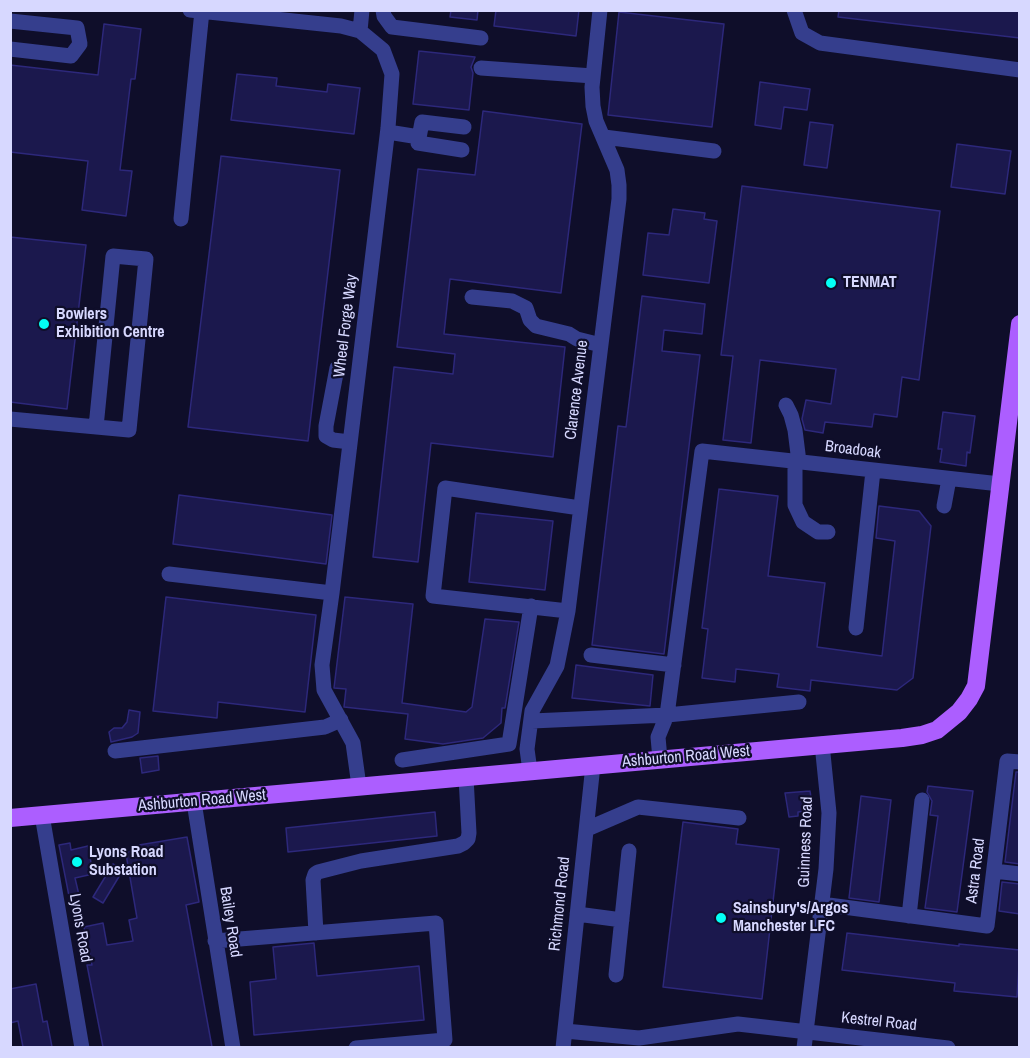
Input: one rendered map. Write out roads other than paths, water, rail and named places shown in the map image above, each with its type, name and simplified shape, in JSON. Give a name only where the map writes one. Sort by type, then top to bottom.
[{"type":"main road","name":"Ashburton Road West","points":[[10,818],[922,735],[937,730],[960,712],[975,686],[1000,484],[1015,389],[1020,324]]},
{"type":"street","points":[[360,31],[362,10]]},
{"type":"street","points":[[383,10],[384,16],[392,27],[481,38]]},
{"type":"street","name":"Clarence Avenue","points":[[530,771],[527,749],[532,711],[557,666],[568,611],[619,185],[617,170],[596,120],[593,106],[593,76],[600,10]]},
{"type":"street","points":[[794,10],[802,33],[820,43],[1020,70]]},
{"type":"street","name":"Wheel Forge Way","points":[[181,219],[196,11],[341,26],[360,31],[383,50],[392,74],[388,132],[321,677],[324,690],[354,742],[360,786]]},
{"type":"street","points":[[10,21],[31,16],[77,28],[80,44],[71,56],[10,49]]},
{"type":"street","points":[[481,68],[593,76]]},
{"type":"street","points":[[462,150],[418,143],[422,122],[464,127]]},
{"type":"street","points":[[388,132],[419,137]]},
{"type":"street","points":[[604,137],[714,151]]},
{"type":"street","points":[[10,419],[96,427],[129,430],[146,260],[113,256],[96,427]]},
{"type":"street","points":[[472,297],[512,301],[526,308],[530,320],[536,326],[601,345]]},
{"type":"street","points":[[337,368],[326,436],[333,440],[350,442]]},
{"type":"street","points":[[786,405],[795,430],[797,462],[795,505],[803,522],[818,532],[828,532]]},
{"type":"street","name":"Broadoak","points":[[674,665],[702,451],[1000,484]]},
{"type":"street","points":[[856,628],[873,471]]},
{"type":"street","points":[[944,506],[949,478]]},
{"type":"street","points":[[568,611],[433,596],[445,488],[580,508]]},
{"type":"street","points":[[169,574],[332,593]]},
{"type":"street","points":[[402,760],[509,744],[531,606]]},
{"type":"street","points":[[591,655],[674,665],[667,715],[658,737],[660,759]]},
{"type":"street","points":[[532,721],[667,715],[799,702]]},
{"type":"street","points":[[115,751],[325,727],[341,720]]},
{"type":"street","name":"Guinness Road","points":[[805,1040],[826,869],[829,813],[822,744]]},
{"type":"street","name":"Astra Road","points":[[821,904],[987,926],[1013,762]]},
{"type":"street","name":"Richmond Road","points":[[563,1047],[593,765]]},
{"type":"street","points":[[316,933],[313,880],[318,872],[362,861],[458,846],[468,839],[466,777]]},
{"type":"street","points":[[909,916],[922,800]]},
{"type":"street","name":"Bailey Road","points":[[194,802],[233,1047]]},
{"type":"street","points":[[586,829],[638,807],[739,818]]},
{"type":"street","name":"Lyons Road","points":[[42,815],[82,1047]]},
{"type":"street","points":[[616,975],[629,851]]},
{"type":"street","points":[[994,871],[1020,874]]},
{"type":"street","points":[[578,914],[622,920]]},
{"type":"street","points":[[215,941],[436,923],[445,1040],[357,1047]]},
{"type":"street","name":"Kestrel Road","points":[[565,1031],[639,1038],[738,1024],[805,1040],[948,1047]]},
{"type":"place","name":"TENMAT","points":[[831,283]]},
{"type":"place","name":"Bowlers Exhibition Centre","points":[[44,324]]},
{"type":"place","name":"Lyons Road Substation","points":[[77,862]]},
{"type":"place","name":"Sainsbury's/Argos Manchester LFC","points":[[721,918]]}]
